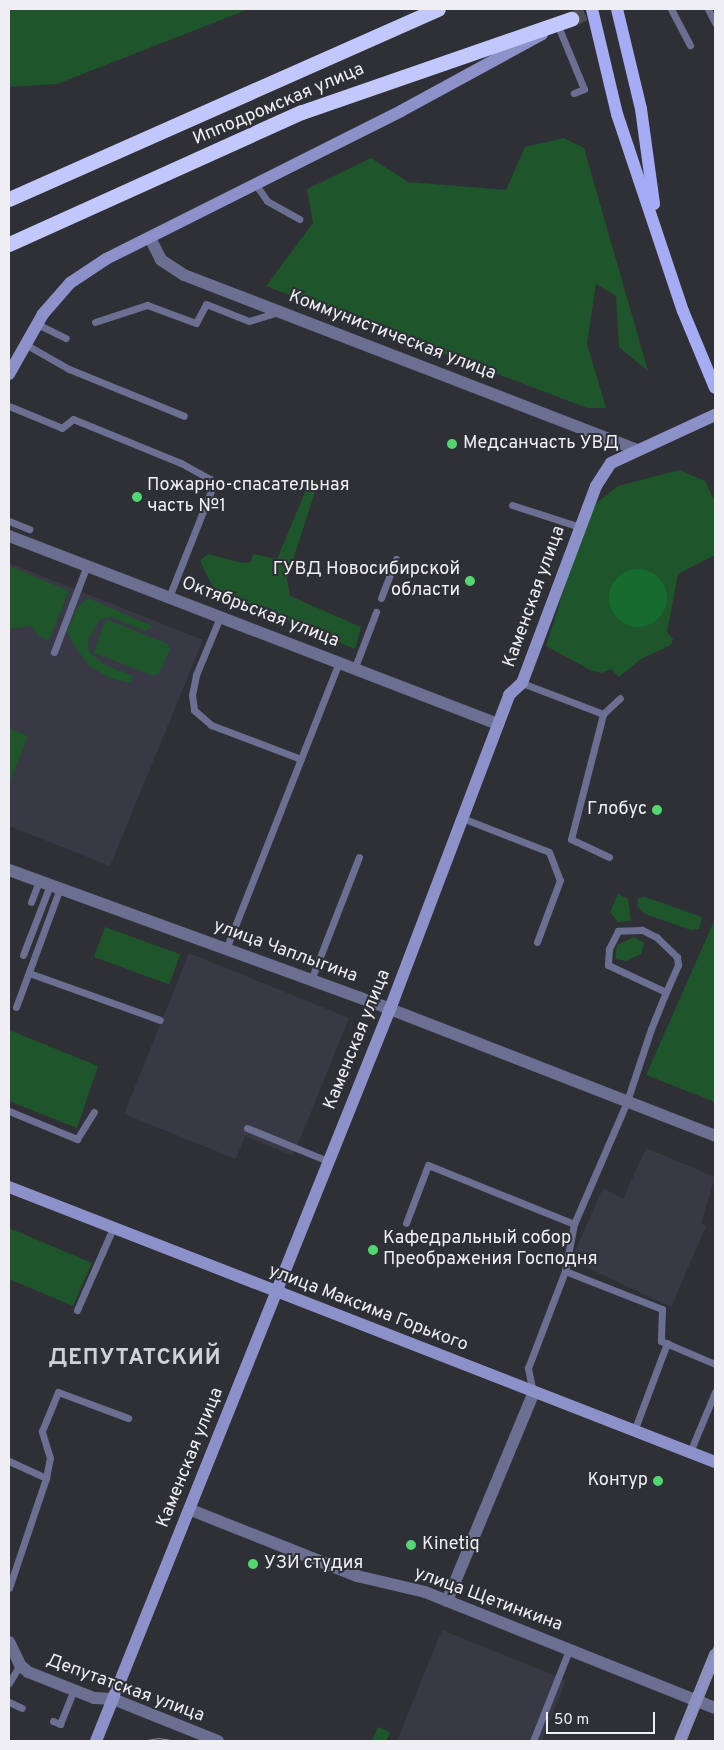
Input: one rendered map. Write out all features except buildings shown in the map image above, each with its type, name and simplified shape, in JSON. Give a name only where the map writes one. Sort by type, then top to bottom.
[{"type":"highway","name":"Ипподромская улица","points":[[9,199],[438,9]]},
{"type":"highway","name":"Ипподромская улица","points":[[9,244],[302,112],[565,22]]},
{"type":"main road","points":[[592,9],[617,114],[658,231],[683,311],[715,388]]},
{"type":"main road","points":[[617,9],[641,109],[658,231]]},
{"type":"street","points":[[9,374],[37,324],[70,283],[106,259],[256,185],[565,22]]},
{"type":"street","name":"Коммунистическая улица","points":[[150,238],[161,260],[184,275],[636,448]]},
{"type":"street","name":"Каменская улица","points":[[96,1741],[390,1009],[509,695],[522,683],[580,527],[602,474],[611,463],[636,448],[680,433],[715,415]]},
{"type":"street","name":"Октябрьская улица","points":[[9,536],[355,667],[498,724]]},
{"type":"street","name":"улица Чаплыгина","points":[[9,870],[390,1009],[715,1136]]},
{"type":"street","name":"улица Максима Горького","points":[[9,1187],[715,1462]]},
{"type":"street","points":[[447,1601],[534,1392]]},
{"type":"street","name":"улица Щетинкина","points":[[190,1510],[357,1576],[425,1592],[715,1708]]},
{"type":"street","name":"Депутатская улица","points":[[9,1642],[20,1665],[28,1672],[94,1698],[113,1699],[218,1741]]},
{"type":"street","points":[[680,1741],[715,1655]]},
{"type":"lane","points":[[671,9],[690,45]]},
{"type":"lane","points":[[708,9],[715,23]]},
{"type":"lane","points":[[565,22],[584,89],[574,93]]},
{"type":"lane","points":[[256,185],[267,201],[299,219]]},
{"type":"lane","points":[[95,322],[147,305],[196,323],[206,304],[249,321],[280,311]]},
{"type":"lane","points":[[37,324],[66,338]]},
{"type":"lane","points":[[25,344],[70,369],[184,416]]},
{"type":"lane","points":[[9,406],[62,428],[73,419],[181,463],[210,478],[213,486],[169,597]]},
{"type":"lane","points":[[512,505],[580,527]]},
{"type":"lane","points":[[9,521],[29,528]]},
{"type":"lane","points":[[381,598],[396,559]]},
{"type":"lane","points":[[54,652],[87,565]]},
{"type":"lane","points":[[355,667],[376,612]]},
{"type":"lane","points":[[220,617],[196,675],[192,695],[194,710],[211,725],[301,759]]},
{"type":"lane","points":[[226,949],[339,662]]},
{"type":"lane","points":[[522,683],[603,714]]},
{"type":"lane","points":[[609,857],[571,839],[603,714],[620,698]]},
{"type":"lane","points":[[462,818],[549,852],[560,880],[537,942]]},
{"type":"lane","points":[[311,980],[359,857]]},
{"type":"lane","points":[[31,902],[49,885]]},
{"type":"lane","points":[[23,955],[49,885]]},
{"type":"lane","points":[[16,1007],[29,973],[49,885]]},
{"type":"lane","points":[[534,1392],[528,1368],[565,1271],[574,1224],[627,1101],[666,992],[678,965],[677,957],[656,937],[642,930],[618,931],[609,949],[608,965],[666,992]]},
{"type":"lane","points":[[29,973],[160,1020]]},
{"type":"lane","points":[[9,1111],[77,1139],[94,1112]]},
{"type":"lane","points":[[247,1128],[328,1161]]},
{"type":"lane","points":[[406,1223],[428,1165],[574,1224]]},
{"type":"lane","points":[[77,1310],[113,1228]]},
{"type":"lane","points":[[565,1271],[662,1309],[661,1341],[715,1364]]},
{"type":"lane","points":[[634,1431],[667,1343]]},
{"type":"lane","points":[[9,1588],[46,1478],[50,1458],[42,1431],[58,1392],[128,1418]]},
{"type":"lane","points":[[690,1452],[715,1392]]},
{"type":"lane","points":[[9,1461],[46,1478]]},
{"type":"lane","points":[[533,1741],[569,1650]]},
{"type":"lane","points":[[9,1683],[20,1665]]},
{"type":"lane","points":[[53,1721],[60,1724],[73,1691]]},
{"type":"lane","points":[[9,1702],[22,1708]]},
{"type":"shaded area","points":[[9,9],[249,9],[57,84],[9,87]]},
{"type":"shaded area","points":[[564,138],[584,148],[648,371],[619,347],[616,296],[596,284],[587,344],[606,408],[587,408],[266,286],[313,223],[307,189],[371,158],[408,182],[506,190],[525,147]]},
{"type":"shaded area","points":[[679,470],[705,481],[715,502],[715,555],[678,574],[667,632],[673,639],[671,645],[641,659],[619,677],[611,669],[601,673],[590,670],[546,646],[590,508],[618,486]]},
{"type":"shaded area","points":[[311,478],[318,482],[287,579],[290,596],[361,627],[355,649],[214,589],[200,561],[208,554],[242,563],[251,562],[253,554],[277,559]]},
{"type":"shaded area","points":[[9,563],[203,640],[110,866],[9,826]]},
{"type":"shaded area","points":[[9,566],[69,591],[49,640],[40,637],[31,626],[9,629]]},
{"type":"shaded area","points":[[638,569],[649,571],[662,582],[667,598],[665,609],[654,622],[638,627],[627,625],[614,614],[609,598],[611,587],[622,574]]},
{"type":"shaded area","points":[[88,598],[152,626],[145,631],[111,617],[100,619],[88,640],[89,652],[105,665],[133,676],[131,683],[110,678],[89,666],[72,642],[67,631],[77,608]]},
{"type":"shaded area","points":[[108,620],[168,644],[170,649],[159,674],[154,676],[94,653],[104,623]]},
{"type":"shaded area","points":[[9,728],[28,736],[9,784]]},
{"type":"shaded area","points":[[618,894],[628,899],[631,921],[618,922],[610,912]]},
{"type":"shaded area","points":[[645,897],[702,917],[699,929],[691,930],[645,914],[637,906],[638,898]]},
{"type":"shaded area","points":[[715,919],[715,1102],[646,1075]]},
{"type":"shaded area","points":[[105,927],[180,954],[169,984],[94,957]]},
{"type":"shaded area","points":[[634,937],[644,943],[641,954],[626,961],[615,959],[617,945]]},
{"type":"shaded area","points":[[189,953],[349,1018],[293,1156],[245,1136],[236,1159],[124,1114]]},
{"type":"shaded area","points":[[9,1030],[98,1066],[77,1128],[9,1101]]},
{"type":"shaded area","points":[[646,1148],[715,1177],[701,1223],[706,1226],[671,1307],[571,1260],[603,1188],[623,1199]]},
{"type":"shaded area","points":[[9,1228],[92,1263],[73,1306],[9,1279]]},
{"type":"shaded area","points":[[442,1630],[566,1680],[542,1741],[397,1741]]},
{"type":"shaded area","points":[[378,1727],[390,1732],[386,1741],[372,1741]]},
{"type":"tunnel","points":[[571,19],[593,9]]},
{"type":"tram line","points":[[676,1741],[715,1643]]},
{"type":"tram line","points":[[685,1741],[715,1666]]},
{"type":"tram line","points":[[140,1741],[158,1738],[176,1741]]},
{"type":"place","name":"Медсанчасть УВД","points":[[452,444]]},
{"type":"place","name":"Пожарно-спасательная часть №1","points":[[137,497]]},
{"type":"place","name":"ГУВД Новосибирской области","points":[[470,581]]},
{"type":"place","name":"Глобус","points":[[657,810]]},
{"type":"place","name":"Кафедральный собор Преображения Господня","points":[[373,1250]]},
{"type":"place","name":"Контур","points":[[658,1481]]},
{"type":"place","name":"Kinetiq","points":[[411,1545]]},
{"type":"place","name":"УЗИ студия","points":[[253,1564]]},
{"type":"district","name":"ДЕПУТАТСКИЙ","points":[[135,1359]]}]
